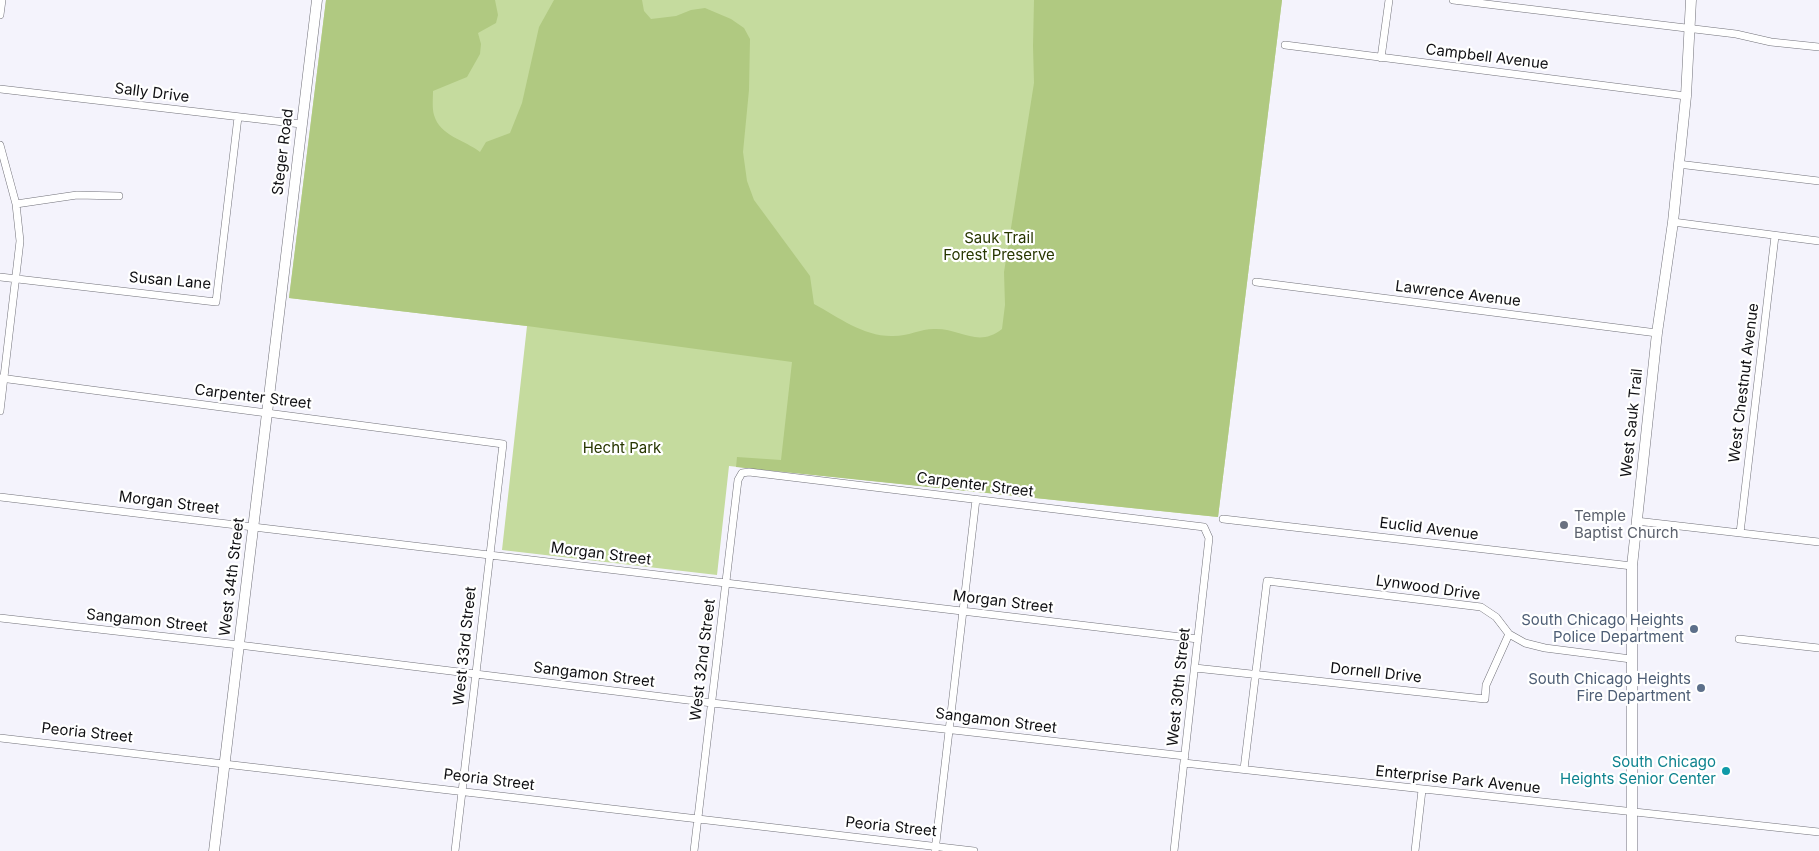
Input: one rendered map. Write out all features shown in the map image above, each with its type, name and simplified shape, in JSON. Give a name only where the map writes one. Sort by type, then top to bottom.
[{"type":"main road","name":"Steger Road","points":[[280,308],[317,0]]},
{"type":"main road","name":"West Sauk Trail","points":[[1632,851],[1632,566],[1657,333],[1673,222],[1686,96],[1691,0]]},
{"type":"main road","name":"West 34th Street","points":[[214,851],[280,308]]},
{"type":"street","points":[[0,15],[2,0]]},
{"type":"street","points":[[1381,58],[1389,0]]},
{"type":"street","points":[[1453,0],[1819,47]]},
{"type":"street","name":"Campbell Avenue","points":[[1285,45],[1686,96]]},
{"type":"street","name":"Sally Drive","points":[[0,88],[301,124]]},
{"type":"street","name":"Susan Lane","points":[[0,276],[216,302],[238,117]]},
{"type":"street","points":[[0,145],[16,204],[20,242],[2,378],[0,411]]},
{"type":"street","points":[[1678,164],[1819,181]]},
{"type":"street","points":[[16,204],[77,195],[119,196]]},
{"type":"street","points":[[1673,222],[1819,241]]},
{"type":"street","name":"West Chestnut Avenue","points":[[1740,533],[1775,236]]},
{"type":"street","name":"Lawrence Avenue","points":[[1256,282],[1657,333]]},
{"type":"street","name":"Carpenter Street","points":[[2,378],[503,444]]},
{"type":"street","name":"West 33rd Street","points":[[455,851],[503,444]]},
{"type":"street","name":"Carpenter Street","points":[[742,473],[1204,527]]},
{"type":"street","name":"West 32nd Street","points":[[694,851],[738,480],[742,473]]},
{"type":"street","name":"Morgan Street","points":[[0,497],[1198,639]]},
{"type":"street","points":[[935,849],[976,499]]},
{"type":"street","name":"Euclid Avenue","points":[[1224,519],[1632,566]]},
{"type":"street","points":[[1636,521],[1819,542]]},
{"type":"street","name":"West 30th Street","points":[[1174,851],[1208,538],[1204,527]]},
{"type":"street","name":"Lynwood Drive","points":[[1256,674],[1267,581],[1482,607],[1496,617],[1509,634],[1525,643],[1545,648],[1631,659]]},
{"type":"street","name":"Sangamon Street","points":[[0,618],[239,645],[712,703],[949,729],[1184,760]]},
{"type":"street","name":"Dornell Drive","points":[[1195,668],[1485,699],[1486,685],[1509,634]]},
{"type":"street","points":[[1739,639],[1819,648]]},
{"type":"street","points":[[1244,769],[1256,674]]},
{"type":"street","name":"Peoria Street","points":[[0,738],[462,791],[935,849],[974,851]]},
{"type":"street","name":"Enterprise Park Avenue","points":[[1184,760],[1422,790],[1819,832]]},
{"type":"street","points":[[1415,851],[1422,790]]},
{"type":"green space","name":"Sauk Trail Forest Preserve","points":[[326,0],[1282,0],[1218,517],[729,466],[717,575],[502,550],[527,326],[289,298]]},
{"type":"green space","name":"Sauk Trail Forest Preserve","points":[[326,0],[495,0],[498,15],[496,23],[478,33],[481,44],[480,54],[467,77],[433,91],[433,112],[437,122],[447,133],[480,152],[486,142],[510,133],[522,103],[539,27],[554,0],[642,0],[644,11],[651,19],[676,16],[691,10],[705,8],[731,19],[744,28],[750,39],[749,90],[743,152],[747,181],[754,200],[810,276],[814,304],[851,325],[881,335],[897,336],[936,329],[985,337],[1002,329],[1005,305],[1004,272],[1034,83],[1034,0],[1282,0],[1218,517],[736,467],[737,457],[781,460],[792,362],[527,326],[289,298]]},
{"type":"place","name":"Temple Baptist Church","points":[[1564,525]]},
{"type":"place","name":"South Chicago Heights Police Department","points":[[1694,629]]},
{"type":"place","name":"South Chicago Heights Fire Department","points":[[1701,688]]},
{"type":"place","name":"South Chicago Heights Senior Center","points":[[1726,771]]},
{"type":"park label","name":"Hecht Park","points":[[622,448]]}]
